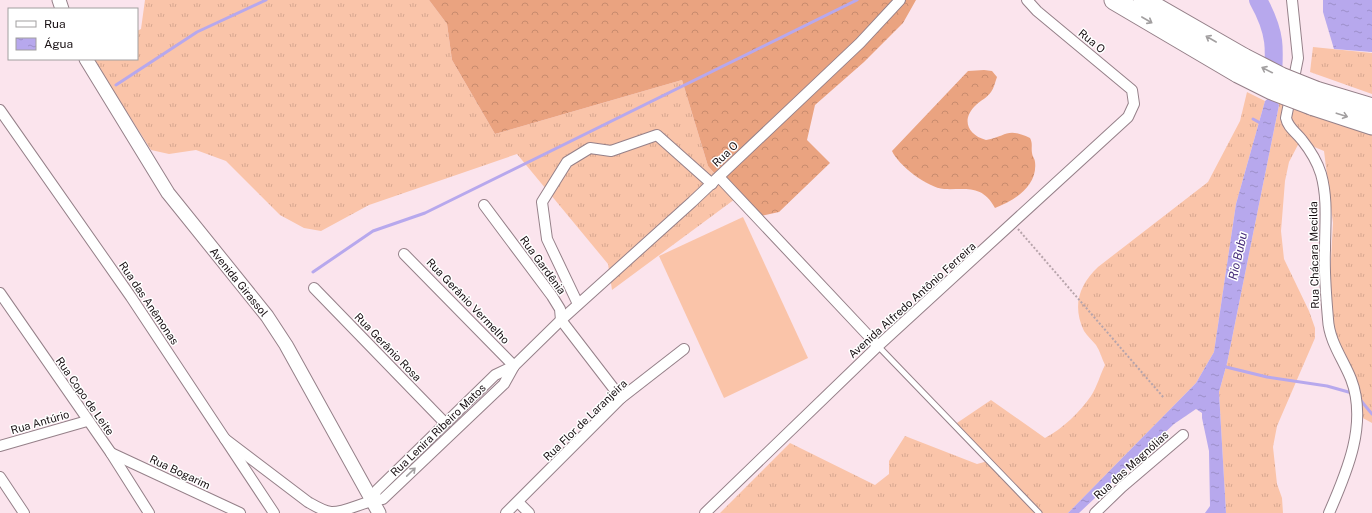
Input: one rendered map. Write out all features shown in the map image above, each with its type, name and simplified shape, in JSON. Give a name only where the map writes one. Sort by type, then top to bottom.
[{"type":"highway","points":[[1114,0],[1241,66]]},
{"type":"highway","points":[[1143,0],[1241,66],[1272,90],[1372,108]]},
{"type":"highway","points":[[1313,98],[1372,125]]},
{"type":"street","name":"Rua O","points":[[561,320],[716,180],[860,43],[900,0]]},
{"type":"street","name":"Rua O","points":[[1027,0],[1037,11],[1128,86],[1134,96],[1134,104]]},
{"type":"street","name":"Rua Chácara Mecilda","points":[[1292,0],[1298,58],[1286,118],[1287,123],[1301,138],[1315,159],[1321,174],[1326,210],[1325,250],[1328,322],[1334,343],[1350,378],[1356,402],[1355,436],[1351,458],[1346,474],[1329,513]]},
{"type":"street","name":"Avenida Girassol","points":[[87,60],[168,193],[267,316],[286,345],[379,513]]},
{"type":"street","name":"Avenida Alfredo Antônio Ferreira","points":[[705,513],[878,346],[1124,121],[1134,104]]},
{"type":"street","name":"Rua das Anêmonas","points":[[0,110],[131,297],[274,513]]},
{"type":"street","points":[[578,304],[546,239],[542,202],[567,162],[590,148],[611,151],[657,135],[716,180],[878,346]]},
{"type":"street","name":"Rua Gardênia","points":[[484,205],[552,296],[560,310],[561,320],[621,398]]},
{"type":"street","name":"Rua Gerânio Vermelho","points":[[404,254],[514,366]]},
{"type":"street","name":"Rua Gerânio Rosa","points":[[314,288],[445,423]]},
{"type":"street","name":"Rua Copo de Leite","points":[[0,293],[87,421],[111,453],[150,513]]},
{"type":"street","name":"Rua Lenira Ribeiro Matos","points":[[225,439],[308,502],[320,509],[331,512],[371,500],[383,499],[504,384],[514,366],[561,320]]},
{"type":"street","name":"Rua Flor de Laranjeira","points":[[506,513],[621,398],[684,349]]},
{"type":"street","name":"Rua Lenira Ribeiro Matos","points":[[371,500],[377,490],[495,376],[514,366]]},
{"type":"street","name":"Rua Antúrio","points":[[0,446],[87,421]]},
{"type":"street","name":"Rua das Magnólias","points":[[1095,513],[1151,461],[1183,435]]},
{"type":"street","name":"Rua Bogarim","points":[[111,453],[240,513]]},
{"type":"street","points":[[0,477],[24,513]]},
{"type":"street","points":[[518,502],[529,513]]},
{"type":"lane","points":[[878,346],[1039,513]]},
{"type":"path","points":[[1013,224],[1164,398]]},
{"type":"green space","points":[[145,0],[429,0],[447,24],[452,60],[495,134],[682,80],[708,166],[735,199],[612,290],[608,264],[517,154],[369,205],[321,231],[304,228],[280,215],[226,161],[196,150],[169,154],[151,150],[94,60],[138,60],[138,30],[141,29]]},
{"type":"green space","points":[[429,0],[916,0],[903,23],[864,62],[815,105],[807,140],[830,163],[779,212],[752,218],[708,166],[682,80],[495,134],[452,60],[447,24]]},
{"type":"green space","points":[[1313,47],[1372,53],[1372,94],[1310,72]]},
{"type":"green space","points":[[968,71],[992,71],[997,77],[994,87],[988,96],[971,110],[968,126],[974,134],[986,140],[1007,133],[1016,133],[1030,138],[1032,144],[1032,154],[1035,160],[1035,171],[1029,185],[1017,197],[995,208],[985,195],[979,192],[966,189],[937,188],[930,185],[914,175],[900,163],[892,151]]},
{"type":"green space","points":[[1247,92],[1265,101],[1236,204],[1214,352],[1196,383],[1068,513],[720,513],[790,443],[875,485],[889,474],[889,461],[905,436],[977,464],[988,461],[954,425],[991,400],[1045,438],[1064,425],[1087,402],[1095,389],[1105,365],[1096,345],[1085,333],[1080,322],[1078,313],[1079,296],[1086,281],[1098,267],[1208,182],[1240,121]]},
{"type":"green space","points":[[1273,95],[1372,130],[1372,423],[1361,417],[1335,340],[1330,278],[1333,223],[1324,151],[1300,141],[1289,162],[1285,181],[1281,231],[1284,259],[1309,311],[1315,328],[1315,338],[1277,426],[1273,447],[1277,484],[1282,498],[1283,513],[1226,513],[1219,392],[1227,363],[1279,105]]},
{"type":"green space","points":[[743,217],[808,358],[724,398],[659,256]]},
{"type":"water","points":[[1323,0],[1372,0],[1372,52],[1334,49],[1323,12]]},
{"type":"water","points":[[1273,95],[1279,105],[1227,363],[1219,392],[1226,513],[1205,513],[1210,506],[1209,451],[1202,413],[1196,409],[1174,424],[1079,513],[1068,513],[1196,383],[1214,352],[1236,204],[1265,101]]},
{"type":"waterway","points":[[116,85],[197,32],[266,0]]},
{"type":"waterway","points":[[313,272],[373,231],[425,213],[857,0]]},
{"type":"waterway","name":"Rio Bubu","points":[[1258,0],[1272,33],[1274,52],[1272,88]]},
{"type":"waterway","points":[[1253,119],[1262,124]]},
{"type":"waterway","points":[[1222,366],[1267,377],[1327,386],[1352,393]]},
{"type":"waterway","points":[[1358,397],[1372,414]]}]
